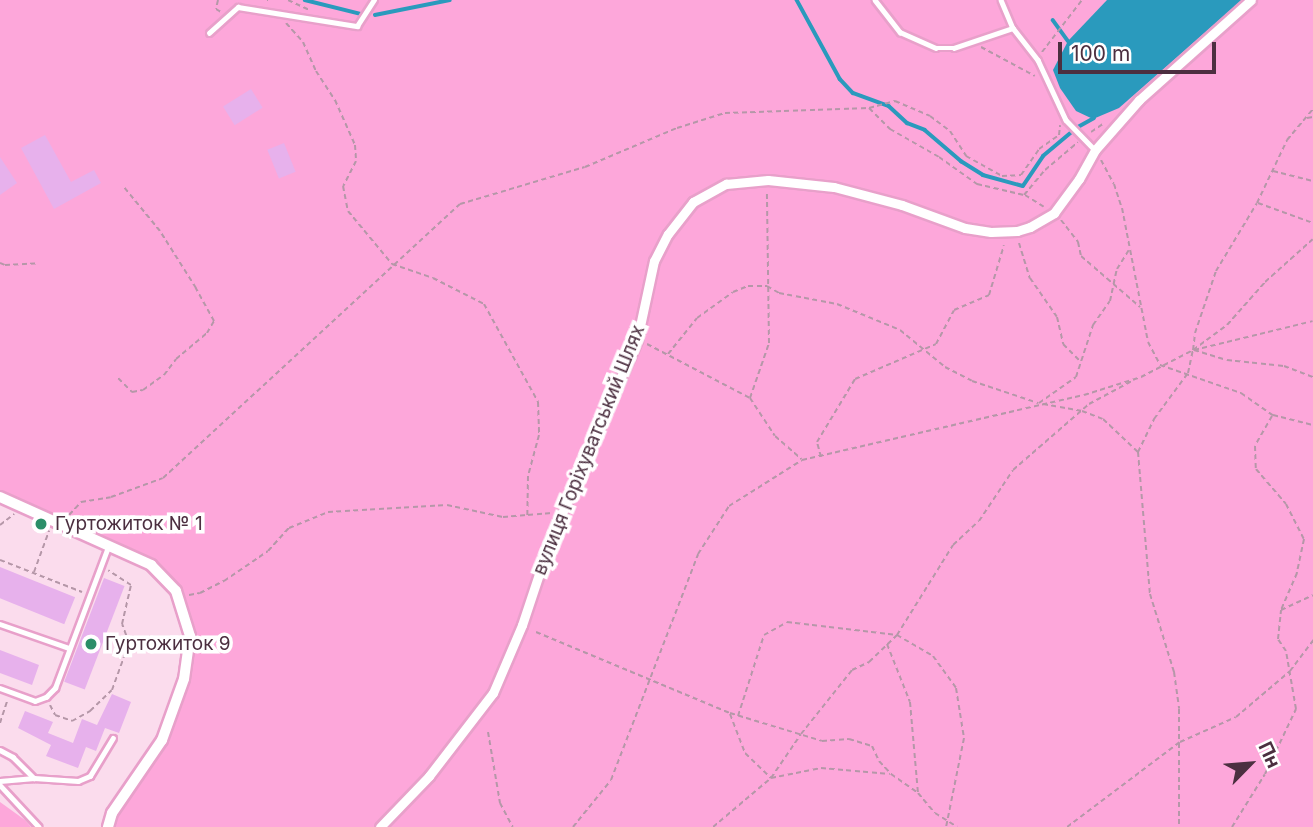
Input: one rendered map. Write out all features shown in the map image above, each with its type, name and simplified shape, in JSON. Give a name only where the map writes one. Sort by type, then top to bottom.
[{"type":"street","name":"вулиця Горіхуватський Шлях","points":[[380,827],[429,776],[493,693],[563,512],[637,340],[654,261],[668,234],[694,202],[726,184],[768,180],[834,187],[902,205],[965,228],[991,232],[1017,231],[1042,222],[1057,216],[1095,150],[1139,100],[1251,0]]},
{"type":"street","points":[[0,497],[151,565],[178,597],[190,636],[184,679],[162,740],[112,813],[108,827]]},
{"type":"lane","points":[[209,33],[238,7],[358,26],[374,0]]},
{"type":"lane","points":[[875,0],[900,32],[936,48],[954,48],[1013,28]]},
{"type":"lane","points":[[1001,0],[1013,28],[1038,60],[1063,113],[1095,150]]},
{"type":"lane","points":[[0,688],[35,701],[46,697],[55,688],[109,545]]},
{"type":"lane","points":[[0,624],[69,648]]},
{"type":"lane","points":[[0,783],[34,778],[78,780],[90,776],[113,738]]},
{"type":"lane","points":[[0,750],[13,757],[34,778]]},
{"type":"lane","points":[[0,783],[39,827]]},
{"type":"path","points":[[218,0],[216,9],[228,17]]},
{"type":"path","points":[[1038,60],[1058,27],[1082,0]]},
{"type":"path","points":[[280,21],[290,26],[303,42],[316,71],[335,100],[355,145],[355,161],[343,186],[348,211],[392,264],[433,278],[484,303],[538,402],[539,435],[528,476],[527,515]]},
{"type":"path","points":[[971,42],[1048,82]]},
{"type":"path","points":[[65,526],[69,515],[81,502],[111,497],[163,478],[460,204],[585,167],[677,128],[725,113],[869,108],[894,101],[929,116],[950,131],[966,156],[1002,176],[1021,175],[1039,149],[1059,135],[1063,113]]},
{"type":"path","points":[[869,108],[890,130],[939,157],[977,184],[1024,195],[1057,216],[1078,242],[1081,256],[1142,308]]},
{"type":"path","points":[[1178,827],[1181,742],[1174,672],[1150,594],[1138,452],[1154,419],[1188,373],[1195,332],[1216,271],[1257,203],[1287,140],[1313,109]]},
{"type":"path","points":[[1306,118],[1313,117]]},
{"type":"path","points":[[1024,195],[1045,170],[1083,138]]},
{"type":"path","points":[[1095,150],[1114,184],[1148,342],[1160,365],[1241,393],[1273,415],[1313,425]]},
{"type":"path","points":[[1272,171],[1313,181]]},
{"type":"path","points":[[118,378],[132,392],[143,390],[164,375],[176,359],[207,333],[214,321],[159,231],[123,186]]},
{"type":"path","points":[[750,398],[769,343],[767,189]]},
{"type":"path","points":[[1257,203],[1313,223]]},
{"type":"path","points":[[1193,350],[1227,325],[1265,282],[1313,239]]},
{"type":"path","points":[[1019,243],[1030,278],[1057,317],[1063,344],[1080,362]]},
{"type":"path","points":[[821,457],[817,442],[855,379],[936,344],[954,310],[989,295],[1004,245]]},
{"type":"path","points":[[1039,404],[1076,377],[1093,326],[1110,301],[1112,282],[1130,249]]},
{"type":"path","points":[[0,263],[39,263]]},
{"type":"path","points":[[668,354],[696,318],[733,292],[748,286],[767,286],[779,293],[837,304],[900,330],[945,367],[972,381],[1039,404],[1082,411],[1103,419],[1138,452]]},
{"type":"path","points":[[713,827],[771,778],[801,734],[852,670],[869,662],[897,635],[953,545],[979,521],[1013,470],[1082,411],[1106,393],[1193,350],[1313,321]]},
{"type":"path","points":[[644,343],[750,398],[775,436],[802,460]]},
{"type":"path","points":[[1193,350],[1227,360],[1284,366],[1313,377]]},
{"type":"path","points":[[573,827],[611,780],[698,554],[729,506],[802,460],[1084,395],[1141,377]]},
{"type":"path","points":[[1232,827],[1265,774],[1296,709],[1286,651],[1278,639],[1281,610],[1297,573],[1304,539],[1286,504],[1256,469],[1255,446],[1273,415]]},
{"type":"path","points":[[178,597],[200,593],[224,581],[268,551],[289,528],[328,512],[447,505],[503,517],[563,512]]},
{"type":"path","points":[[0,526],[15,514]]},
{"type":"path","points":[[33,573],[50,527]]},
{"type":"path","points":[[0,560],[89,595]]},
{"type":"path","points":[[46,697],[55,715],[72,721],[90,711],[112,690],[129,643],[122,624],[131,585],[102,565]]},
{"type":"path","points":[[1281,610],[1313,595]]},
{"type":"path","points":[[738,716],[764,635],[788,622],[897,635],[933,656],[956,688],[964,738],[946,827]]},
{"type":"path","points":[[536,632],[738,716],[822,741],[849,739],[872,746],[879,761],[891,774],[918,793],[947,823],[957,827]]},
{"type":"path","points":[[1067,827],[1181,742],[1236,717],[1290,671],[1313,640]]},
{"type":"path","points":[[886,643],[910,702],[918,793]]},
{"type":"path","points":[[0,723],[11,692]]},
{"type":"path","points":[[730,713],[745,753],[771,778]]},
{"type":"path","points":[[488,732],[500,803],[513,827]]},
{"type":"path","points":[[771,778],[821,768],[891,774]]},
{"type":"shaded area","points":[[0,0],[1313,0],[1313,827],[113,827],[189,680],[181,590],[152,560],[0,492]]},
{"type":"shaded area","points":[[0,802],[25,820],[31,827],[0,827]]},
{"type":"water","points":[[1107,0],[1242,0],[1119,108],[1093,119],[1076,111],[1060,88],[1053,70],[1068,41]]},
{"type":"building","points":[[251,89],[263,108],[235,125],[223,106]]},
{"type":"building","points":[[45,135],[71,182],[94,170],[101,183],[54,209],[21,148]]},
{"type":"building","points":[[284,143],[296,172],[279,178],[267,150]]},
{"type":"building","points":[[0,157],[17,183],[0,195]]},
{"type":"building","points":[[0,567],[75,597],[64,624],[0,598]]},
{"type":"building","name":"Гуртожиток 9","points":[[104,578],[125,586],[85,690],[64,682]]},
{"type":"building","points":[[0,650],[39,665],[32,685],[0,673]]},
{"type":"building","points":[[112,694],[131,702],[119,733],[105,728],[96,751],[86,747],[78,768],[46,756],[51,745],[18,728],[25,711],[53,722],[48,733],[73,743],[82,719],[97,725]]},
{"type":"waterway","points":[[305,0],[361,14]]},
{"type":"waterway","points":[[375,15],[450,0]]},
{"type":"waterway","points":[[797,0],[840,79],[853,93],[889,106],[907,123],[925,130],[961,161],[983,175],[1023,186],[1043,156],[1072,132]]},
{"type":"waterway","points":[[1053,20],[1068,41]]},
{"type":"waterway","points":[[1078,127],[1094,118]]},
{"type":"place","name":"Гуртожиток № 1","points":[[41,524]]},
{"type":"place","name":"Гуртожиток 9","points":[[91,644]]}]
